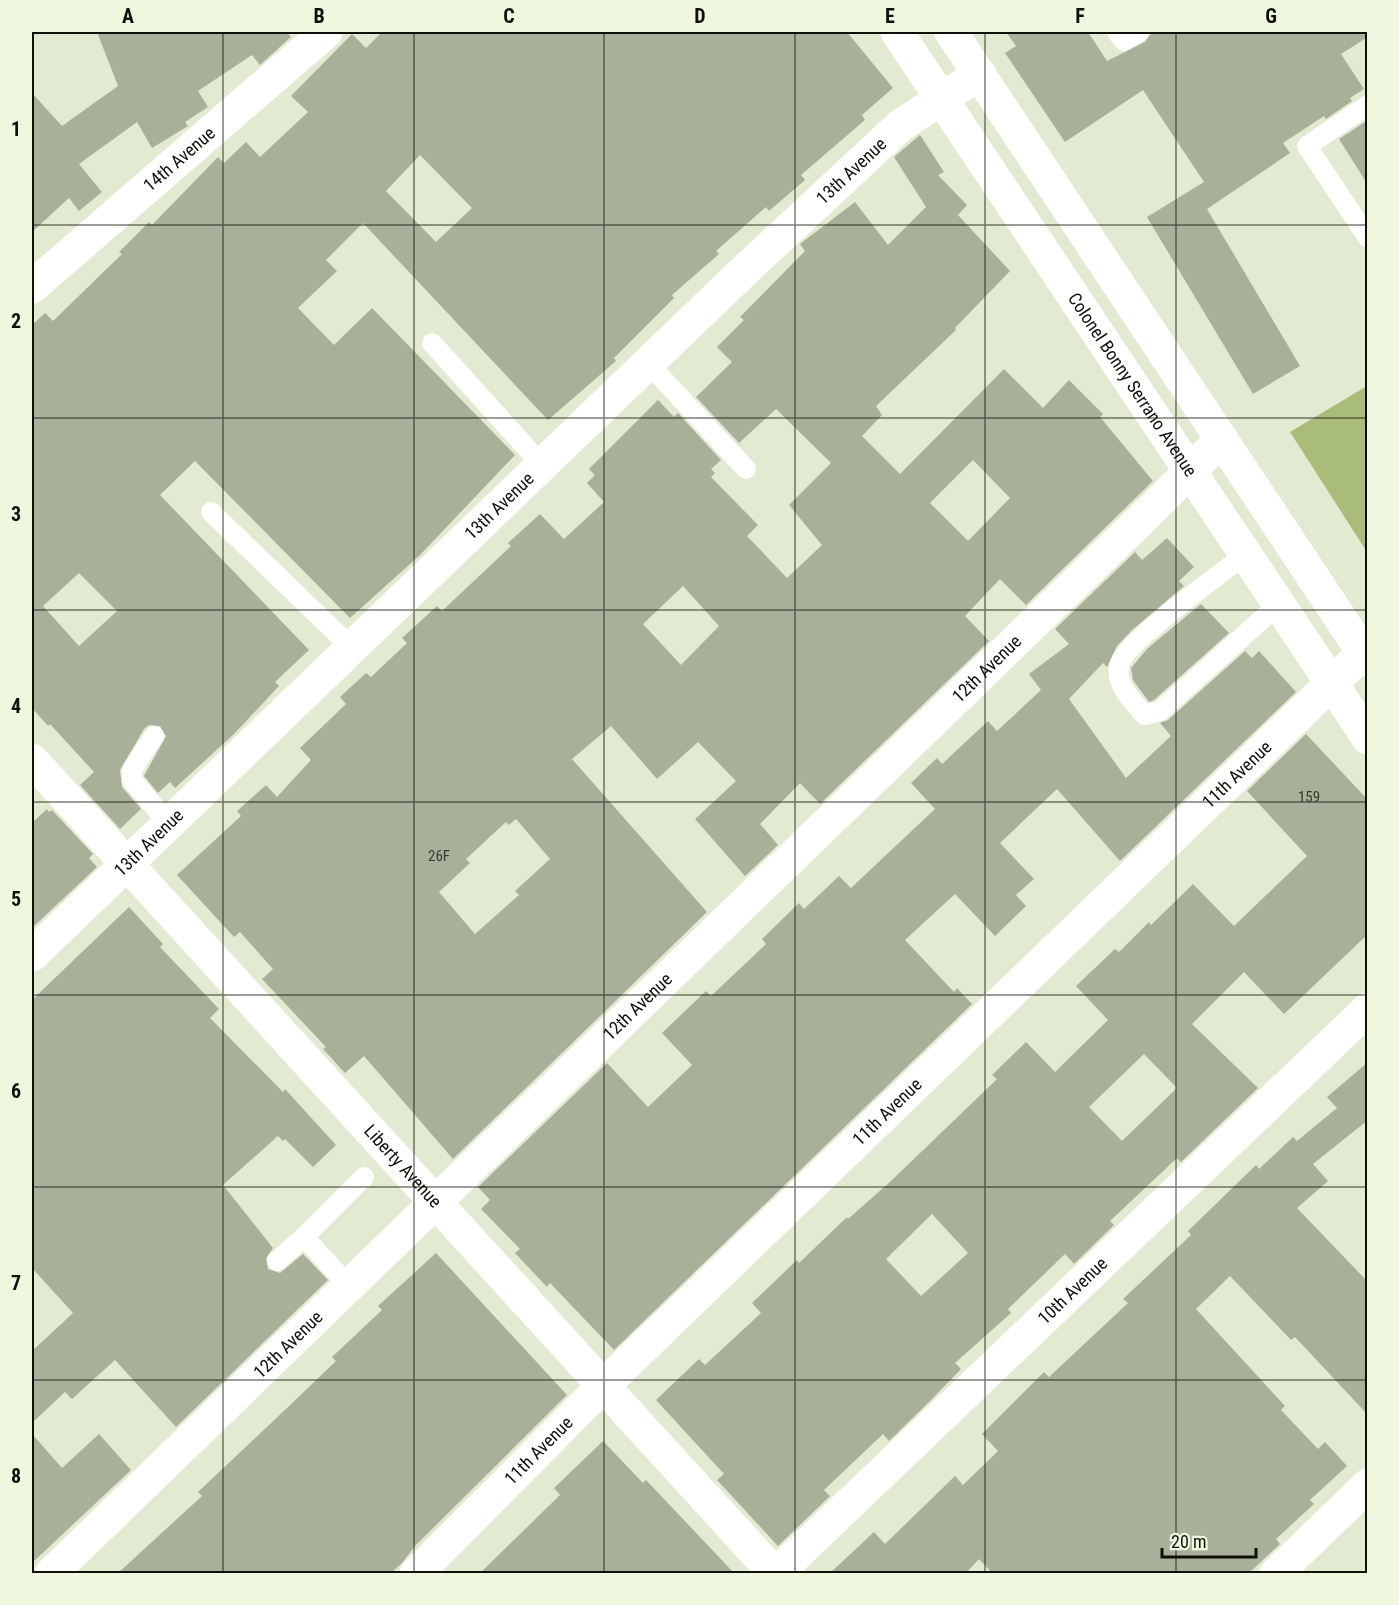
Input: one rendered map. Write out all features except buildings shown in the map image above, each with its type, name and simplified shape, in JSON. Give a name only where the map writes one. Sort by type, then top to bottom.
[{"type":"street","name":"14th Avenue","points":[[32,287],[326,32]]},
{"type":"street","name":"Colonel Bonny Serrano Avenue","points":[[897,32],[1368,738]]},
{"type":"street","points":[[951,32],[1365,657]]},
{"type":"street","name":"13th Avenue","points":[[32,955],[124,864],[648,363],[902,125],[980,74]]},
{"type":"street","name":"12th Avenue","points":[[51,1574],[1222,439]]},
{"type":"street","name":"11th Avenue","points":[[416,1574],[602,1387],[1331,682],[1365,657]]},
{"type":"street","name":"Liberty Avenue","points":[[32,760],[124,864],[775,1574]]},
{"type":"street","name":"10th Avenue","points":[[775,1574],[1368,1009]]},
{"type":"street","points":[[1276,1574],[1368,1485]]},
{"type":"lane","points":[[1117,32],[1124,41],[1138,32]]},
{"type":"lane","points":[[1368,105],[1307,146],[1368,238]]},
{"type":"lane","points":[[432,343],[542,465]]},
{"type":"lane","points":[[648,363],[746,469]]},
{"type":"lane","points":[[211,512],[351,647]]},
{"type":"lane","points":[[1246,554],[1137,640],[1120,663],[1119,681],[1132,701],[1145,715],[1160,711],[1279,604]]},
{"type":"lane","points":[[154,736],[132,770],[132,780],[168,823]]},
{"type":"lane","points":[[277,1261],[364,1177]]},
{"type":"lane","points":[[304,1237],[348,1285]]},
{"type":"green space","points":[[1367,386],[1367,552],[1290,432]]}]
